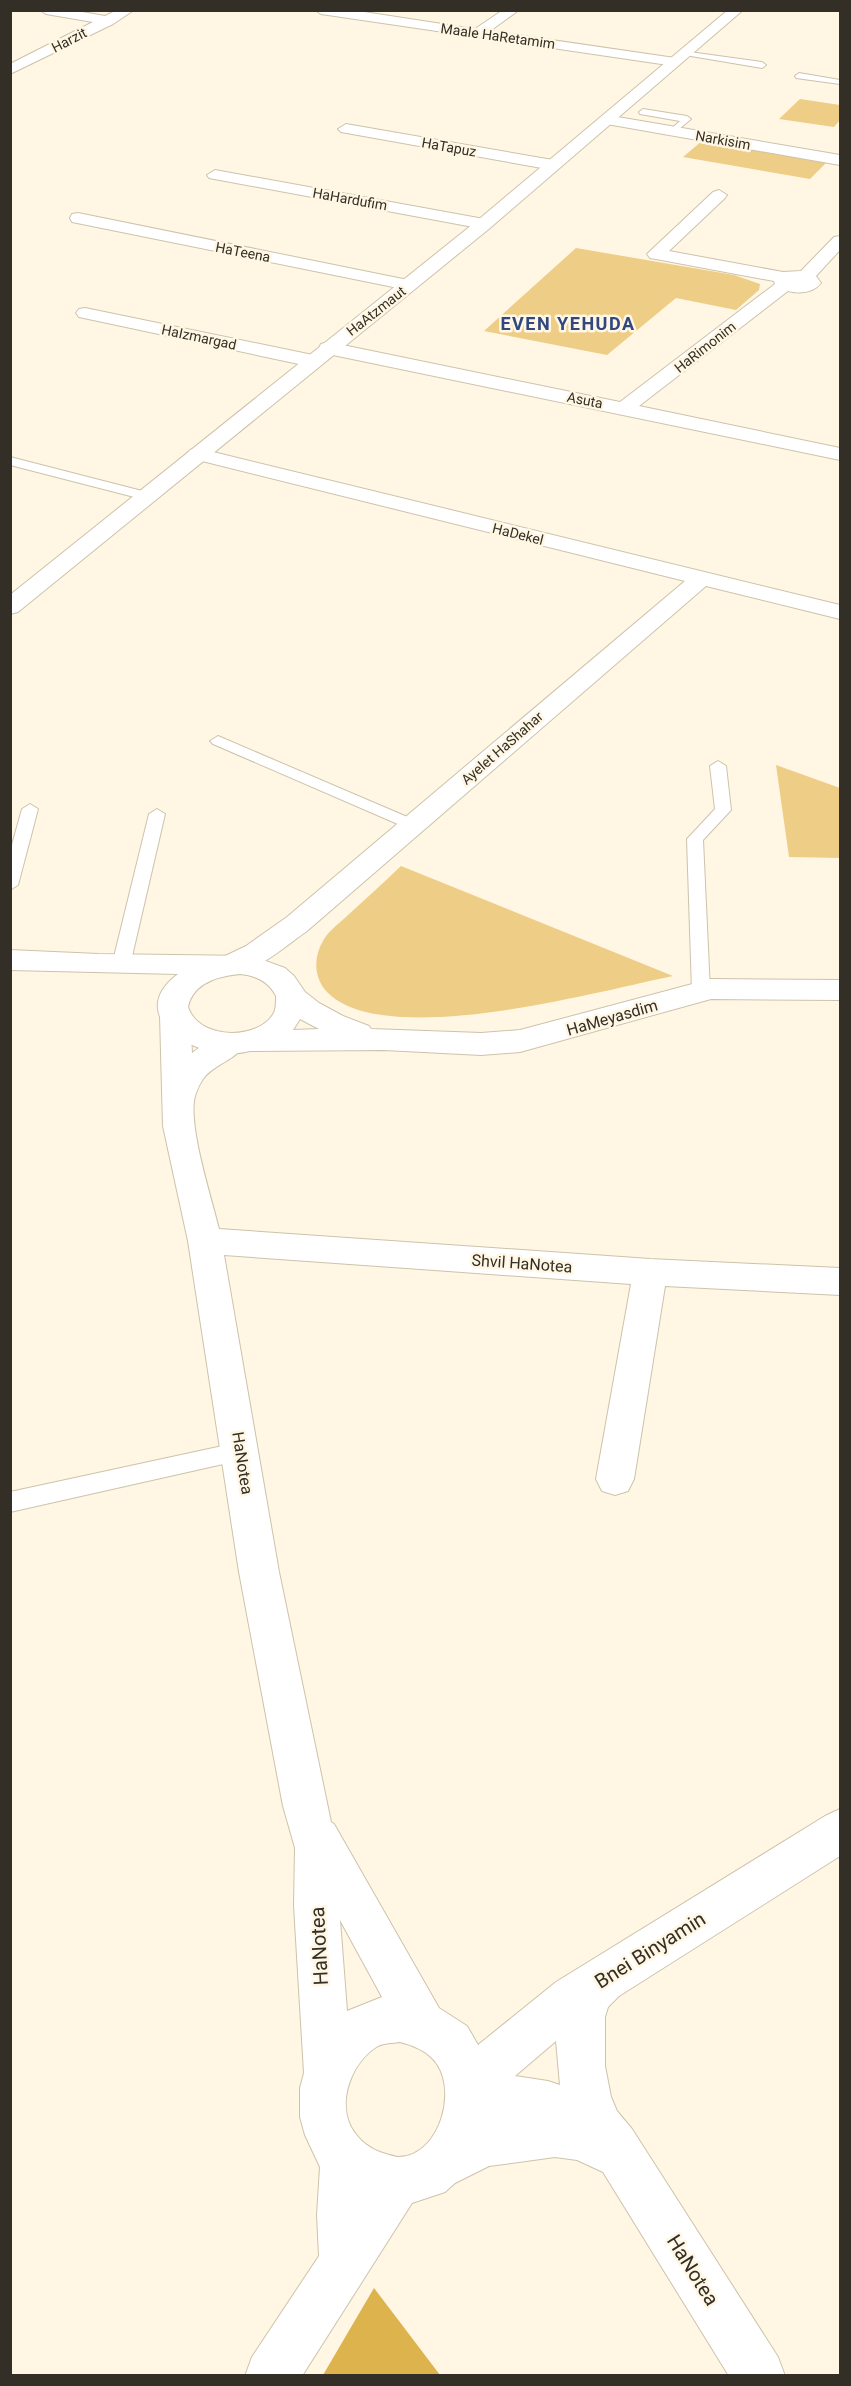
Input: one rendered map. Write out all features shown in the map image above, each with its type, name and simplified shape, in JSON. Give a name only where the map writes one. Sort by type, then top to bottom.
[{"type":"street","points":[[46,10],[108,21]]},
{"type":"street","name":"Harzit","points":[[10,70],[128,10]]},
{"type":"street","name":"Maale HaRetamim","points":[[321,10],[478,33],[680,58]]},
{"type":"street","points":[[478,33],[513,10]]},
{"type":"street","name":"HaAtzmaut","points":[[10,607],[484,224],[737,10]]},
{"type":"street","name":"Narkisim","points":[[606,120],[840,160]]},
{"type":"street","name":"HaTapuz","points":[[346,129],[553,165]]},
{"type":"street","name":"HaHardufim","points":[[215,175],[484,224]]},
{"type":"street","points":[[719,195],[656,254],[785,282],[794,287],[807,286],[812,283],[805,277],[840,241]]},
{"type":"street","name":"HaTeena","points":[[78,218],[408,285]]},
{"type":"street","name":"HaRimonim","points":[[625,408],[785,282]]},
{"type":"street","name":"HaIzmargad","points":[[85,313],[321,354]]},
{"type":"street","name":"Asuta","points":[[321,354],[625,408],[840,454]]},
{"type":"street","name":"HaDekel","points":[[197,454],[840,612]]},
{"type":"street","name":"Ayelet HaShahar","points":[[226,965],[256,953],[304,918],[701,579]]},
{"type":"street","name":"Ayelet HaShahar","points":[[288,990],[283,955],[289,940],[304,918]]},
{"type":"street","points":[[10,960],[110,965],[258,967],[273,974],[288,990],[290,1010],[282,1023],[268,1034],[240,1042],[210,1042],[194,1036],[182,1027],[174,1009],[143,977],[110,965]]},
{"type":"street","points":[[174,1009],[178,991],[189,980],[203,971],[226,965]]},
{"type":"street","name":"HaMeyasdim","points":[[240,1042],[384,1039],[481,1044],[520,1041],[701,992],[756,988],[840,990]]},
{"type":"street","name":"HaMeyasdim","points":[[288,990],[308,1010],[349,1031],[384,1039]]},
{"type":"street","name":"HaNotea","points":[[174,1009],[179,1125],[205,1241],[259,1572],[309,1821],[317,1848],[316,1906],[328,2072]]},
{"type":"street","name":"HaNotea","points":[[177,1105],[190,1071],[206,1056],[240,1042]]},
{"type":"street","name":"Shvil HaNotea","points":[[205,1241],[650,1272],[840,1281]]},
{"type":"street","points":[[615,1479],[650,1272]]},
{"type":"street","name":"HaNotea","points":[[309,1821],[422,2023]]},
{"type":"street","name":"Bnei Binyamin","points":[[470,2088],[572,1998],[840,1832]]},
{"type":"street","points":[[613,2146],[586,2094],[579,2036],[590,1988],[618,1971]]},
{"type":"street","points":[[400,2019],[422,2023],[452,2046],[463,2063],[470,2088],[469,2118],[460,2142],[444,2163],[424,2175],[397,2182],[378,2180],[345,2160],[332,2141],[324,2118],[323,2095],[328,2072],[339,2049],[356,2033],[377,2022],[400,2019]]},
{"type":"street","points":[[470,2088],[548,2105],[595,2122],[613,2146]]},
{"type":"street","name":"HaNotea","points":[[444,2163],[484,2142],[555,2133],[584,2137],[613,2146],[759,2376]]},
{"type":"street","points":[[345,2160],[342,2215],[345,2259]]},
{"type":"street","points":[[271,2376],[397,2182]]},
{"type":"lane","points":[[680,58],[762,65]]},
{"type":"lane","points":[[799,76],[840,82]]},
{"type":"lane","points":[[643,112],[687,119],[674,131]]},
{"type":"lane","points":[[10,461],[146,496]]},
{"type":"lane","points":[[218,741],[413,825]]},
{"type":"lane","points":[[701,992],[695,839],[723,810],[718,766]]},
{"type":"lane","points":[[10,885],[30,809]]},
{"type":"lane","points":[[110,965],[157,814]]},
{"type":"lane","points":[[10,1502],[241,1451]]},
{"type":"shaded area","points":[[800,99],[840,105],[840,120],[834,127],[779,119]]},
{"type":"shaded area","points":[[702,141],[827,162],[810,179],[683,157]]},
{"type":"shaded area","points":[[576,248],[734,275],[760,284],[759,290],[736,310],[676,298],[607,355],[484,331]]},
{"type":"shaded area","points":[[776,765],[840,788],[840,858],[789,857]]},
{"type":"shaded area","points":[[401,866],[673,976],[494,1012],[442,1017],[395,1017],[355,1009],[327,992],[319,981],[316,961],[320,947],[331,930]]},
{"type":"shaded area","points":[[374,2288],[440,2375],[323,2375]]},
{"type":"district","name":"EVEN YEHUDA","points":[[568,324]]}]
